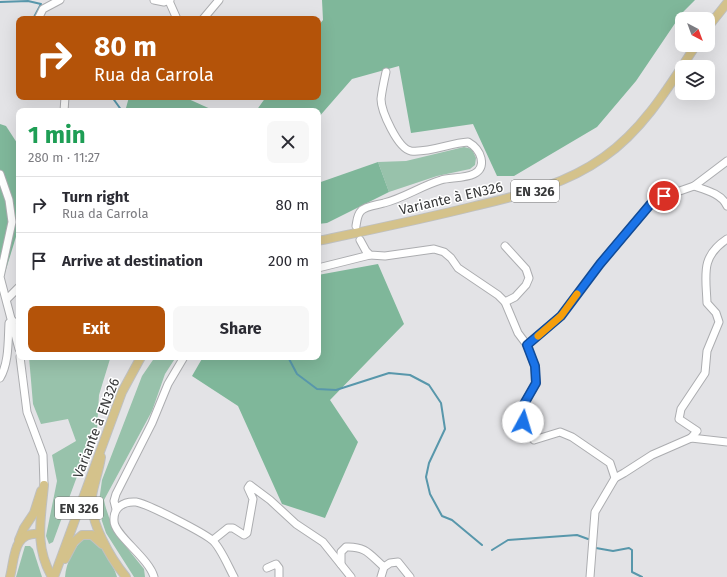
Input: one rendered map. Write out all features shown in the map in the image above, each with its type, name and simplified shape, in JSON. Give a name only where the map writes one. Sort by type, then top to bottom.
[{"type":"main road","points":[[715,18],[727,3]]},
{"type":"main road","name":"Variante à EN326","points":[[321,241],[424,219],[530,192],[555,184],[580,173],[605,157],[629,136],[658,103],[691,52]]},
{"type":"main road","name":"Variante à EN326","points":[[54,575],[122,392],[139,360]]},
{"type":"main road","points":[[102,444],[99,470],[91,505],[96,527],[124,576]]},
{"type":"main road","points":[[44,485],[40,538],[46,565],[54,575],[74,542],[82,535],[92,535],[110,552]]},
{"type":"main road","points":[[10,577],[19,540],[24,528],[34,513],[38,495],[44,485]]},
{"type":"main road","points":[[19,540],[26,534],[40,538]]},
{"type":"street","points":[[40,16],[43,10],[60,0]]},
{"type":"street","points":[[154,0],[164,2],[170,1],[176,16]]},
{"type":"street","points":[[206,16],[220,0]]},
{"type":"street","points":[[356,226],[357,217],[361,210],[395,200],[439,181],[472,175],[478,170],[482,161],[480,152],[476,146],[468,142],[409,151],[401,146],[392,130],[381,101],[386,72]]},
{"type":"street","points":[[527,345],[561,316],[600,264],[654,200],[694,186],[727,161]]},
{"type":"street","points":[[0,174],[9,200],[12,222],[0,277],[16,334]]},
{"type":"street","points":[[694,186],[707,190],[724,199],[727,206]]},
{"type":"street","points":[[590,577],[595,512],[615,478],[652,455],[691,438],[697,431],[678,419],[692,391],[705,373],[707,351],[719,322],[716,313],[706,303],[704,272],[708,259],[720,244],[727,239]]},
{"type":"street","points":[[360,240],[370,255]]},
{"type":"street","points":[[505,246],[526,269],[528,278],[526,285],[515,297],[505,302]]},
{"type":"street","points":[[321,267],[370,255],[385,256],[434,249],[444,252],[451,258],[458,268],[498,295],[505,302],[518,333],[527,345],[535,366],[536,383],[524,404],[523,422],[528,433],[534,440],[560,432],[572,437],[610,463],[615,478]]},
{"type":"street","points":[[7,300],[16,290]]},
{"type":"street","points":[[0,378],[3,373],[6,356],[9,323],[13,320]]},
{"type":"street","points":[[20,360],[27,412],[43,455],[44,485]]},
{"type":"street","points":[[154,577],[150,568],[114,526],[114,513],[116,508],[114,501],[116,494],[152,423],[168,384],[182,360]]},
{"type":"street","points":[[691,438],[727,442]]},
{"type":"street","points":[[213,540],[228,528],[233,528],[244,535],[246,532],[253,499],[248,488],[250,485],[270,500],[296,524],[322,542],[351,577]]},
{"type":"street","points":[[116,508],[125,503],[136,502],[170,517],[213,540],[234,577]]},
{"type":"street","points":[[341,564],[341,552],[346,547],[357,547],[367,551],[384,567]]},
{"type":"street","points":[[381,577],[384,567],[390,563],[398,562],[410,577]]},
{"type":"street","points":[[267,568],[276,564],[279,568],[279,577]]},
{"type":"street","points":[[150,568],[150,577]]},
{"type":"green space","points":[[322,0],[695,0],[683,12],[675,12],[675,23],[636,81],[597,127],[514,176],[497,176],[473,124],[411,133],[399,66],[352,79],[321,115],[321,108],[258,108],[264,100],[321,100],[321,22],[323,20]]},
{"type":"green space","points":[[128,100],[191,100],[208,108],[126,108]]},
{"type":"green space","points":[[0,124],[6,126],[16,141],[16,237],[0,289]]},
{"type":"green space","points":[[464,147],[472,149],[476,158],[475,165],[470,169],[437,176],[389,192],[378,162],[406,161]]},
{"type":"green space","points":[[378,162],[389,192],[327,223],[321,224],[321,182]]},
{"type":"green space","points":[[378,264],[404,324],[330,400],[358,442],[325,518],[282,504],[238,406],[192,376],[201,360],[321,360],[321,274]]},
{"type":"green space","points":[[29,360],[110,360],[99,395],[97,430],[79,471],[53,542],[49,544],[46,536],[57,481],[52,455],[76,441],[68,419],[41,424],[33,404]]},
{"type":"green space","points":[[153,360],[174,360],[165,374],[152,411],[104,500],[110,520],[115,529],[125,545],[144,569],[145,577],[134,577],[106,533],[98,509],[102,480],[142,376]]},
{"type":"green space","points":[[84,538],[101,547],[109,559],[117,577],[65,577],[71,556]]},
{"type":"green space","points":[[25,546],[30,546],[33,549],[42,577],[16,577]]},
{"type":"waterway","points":[[0,2],[28,1],[41,4],[35,16]]},
{"type":"waterway","points":[[114,100],[120,108]]},
{"type":"waterway","points":[[290,360],[297,374],[317,389],[336,390],[389,373],[410,375],[429,385],[441,403],[445,429],[429,463],[426,477],[430,494],[442,516],[452,520],[482,545]]},
{"type":"waterway","points":[[492,550],[508,540],[577,535],[588,539]]},
{"type":"waterway","points":[[596,548],[613,551],[629,548],[632,550],[632,572],[642,577]]},
{"type":"slow traffic","points":[[538,336],[561,316],[577,294]]},
{"type":"route","points":[[523,422],[524,404],[536,383],[535,366],[527,345],[561,316],[600,264],[654,200],[664,196]]}]
